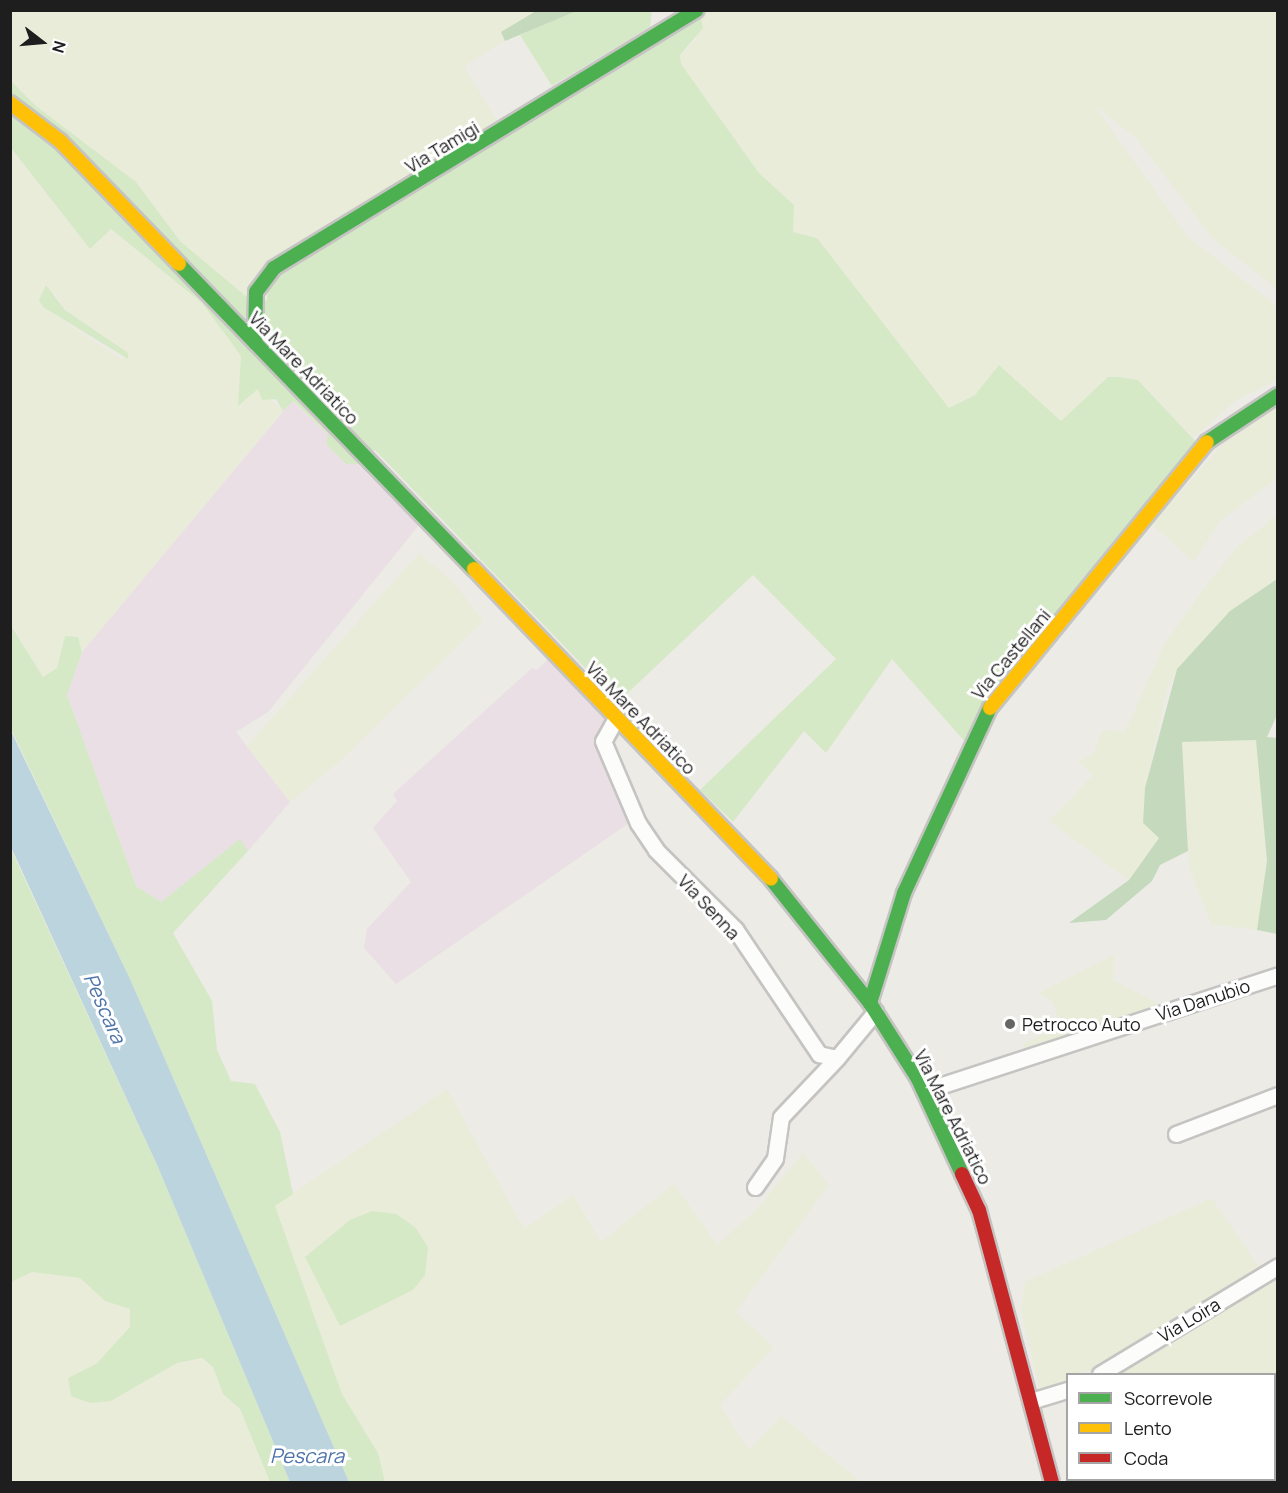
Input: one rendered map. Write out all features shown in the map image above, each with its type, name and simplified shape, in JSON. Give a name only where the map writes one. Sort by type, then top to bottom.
[{"type":"main road","name":"Via Tamigi","points":[[255,343],[256,292],[274,268],[696,10]]},
{"type":"main road","name":"Via Mare Adriatico","points":[[10,103],[60,141],[760,865],[873,1007],[924,1090],[979,1210],[1052,1482]]},
{"type":"main road","name":"Via Castellani","points":[[873,1007],[904,893],[984,715],[1201,446],[1278,395]]},
{"type":"street","name":"Via Senna","points":[[616,718],[603,741],[638,823],[656,850],[735,929],[819,1053],[837,1058]]},
{"type":"street","name":"Via Danubio","points":[[924,1090],[1278,975]]},
{"type":"street","points":[[755,1187],[775,1158],[781,1117],[837,1058],[873,1007]]},
{"type":"street","points":[[1176,1134],[1278,1095]]},
{"type":"street","name":"Via Loira","points":[[1102,1373],[1278,1266]]},
{"type":"street","points":[[1031,1401],[1066,1391]]},
{"type":"shaded area","points":[[292,401],[328,434],[346,464],[357,464],[419,525],[268,712],[236,732],[290,802],[248,851],[239,840],[161,902],[136,886],[67,695],[82,652]]},
{"type":"shaded area","points":[[549,658],[611,718],[595,738],[632,821],[396,984],[364,948],[367,929],[411,882],[373,828],[397,801],[393,794],[532,668],[537,670]]},
{"type":"green space","points":[[11,11],[536,11],[502,32],[505,41],[464,66],[501,127],[266,263],[253,278],[248,298],[180,241],[136,182],[36,106],[11,80]]},
{"type":"green space","points":[[536,11],[577,11],[505,41],[501,32]]},
{"type":"green space","points":[[577,11],[652,11],[650,27],[552,86],[520,35]]},
{"type":"green space","points":[[696,11],[1277,11],[1277,289],[1214,240],[1136,138],[1094,105],[1188,237],[1277,306],[1277,380],[1238,399],[1193,438],[1139,380],[1119,377],[1108,377],[1061,421],[999,366],[975,395],[949,408],[817,238],[793,232],[794,205],[759,173],[681,64],[680,55],[696,40]]},
{"type":"green space","points":[[700,14],[703,28],[680,55],[681,64],[759,173],[794,205],[793,232],[817,238],[949,408],[975,395],[999,365],[1061,421],[1108,377],[1119,377],[1138,380],[1198,444],[966,743],[892,659],[826,753],[804,731],[733,822],[700,790],[836,659],[753,575],[618,702],[375,450],[357,464],[346,464],[326,444],[328,434],[293,401],[283,411],[276,399],[262,400],[258,389],[238,406],[241,356],[202,303],[111,229],[90,249],[11,148],[10,80],[36,106],[136,182],[180,241],[248,298],[252,309],[267,300],[268,285],[279,270]]},
{"type":"green space","points":[[10,148],[90,249],[111,229],[202,303],[241,356],[239,406],[258,388],[283,411],[82,652],[78,637],[65,636],[57,668],[43,677],[11,624]],"holes":[[[55,292],[65,310],[127,353],[121,359],[43,307]]]},
{"type":"green space","points":[[46,285],[65,310],[128,353],[128,359],[43,307],[39,300]]},
{"type":"green space","points":[[1277,406],[1277,478],[1219,522],[1194,562],[1148,521],[1155,521],[1222,445]]},
{"type":"green space","points":[[1277,515],[1277,579],[1230,612],[1177,669],[1167,690],[1145,788],[1159,837],[1129,880],[1049,821],[1093,775],[1078,762],[1093,754],[1103,730],[1125,732],[1165,643],[1211,579],[1237,547]]},
{"type":"green space","points":[[419,553],[455,584],[483,621],[338,763],[290,802],[247,746]]},
{"type":"green space","points":[[1277,579],[1277,715],[1267,737],[1277,738],[1277,934],[1257,930],[1267,861],[1256,740],[1182,742],[1188,851],[1160,865],[1152,881],[1106,920],[1069,923],[1129,880],[1159,838],[1143,823],[1145,788],[1177,669],[1230,611]]},
{"type":"green space","points":[[10,624],[43,677],[57,668],[65,636],[78,637],[82,652],[67,695],[136,886],[161,902],[240,839],[248,851],[173,933],[212,1001],[217,1050],[231,1081],[255,1084],[280,1132],[293,1194],[275,1206],[342,1394],[378,1453],[385,1482],[349,1482],[130,979],[11,729]]},
{"type":"green space","points":[[1256,740],[1267,861],[1257,930],[1211,924],[1189,866],[1182,741]]},
{"type":"green space","points":[[10,847],[158,1167],[290,1482],[270,1482],[240,1409],[223,1394],[213,1367],[202,1358],[177,1363],[111,1401],[90,1403],[71,1396],[68,1378],[96,1364],[130,1327],[130,1309],[105,1301],[80,1278],[32,1272],[11,1282]]},
{"type":"green space","points":[[1114,955],[1113,980],[1159,1004],[1025,1050],[1022,1044],[1061,1025],[1052,1001],[1039,993]]},
{"type":"green space","points":[[447,1089],[524,1229],[573,1195],[601,1242],[674,1184],[717,1245],[757,1209],[803,1153],[829,1185],[736,1312],[774,1347],[720,1405],[749,1450],[781,1416],[861,1482],[385,1482],[378,1453],[342,1394],[274,1206]],"holes":[[[372,1211],[305,1257],[351,1220]]]},
{"type":"green space","points":[[1212,1198],[1260,1269],[1090,1371],[1066,1373],[1066,1381],[1040,1391],[1021,1310],[1025,1282]]},
{"type":"green space","points":[[372,1211],[396,1214],[415,1227],[428,1247],[425,1275],[413,1290],[340,1326],[305,1257],[350,1220]]},
{"type":"green space","points":[[1277,1268],[1277,1482],[1163,1482],[1276,1481],[1276,1373],[1113,1373]]},
{"type":"green space","points":[[32,1272],[80,1278],[105,1301],[130,1309],[131,1326],[96,1365],[69,1378],[72,1396],[90,1403],[111,1401],[177,1363],[202,1358],[213,1367],[223,1394],[240,1409],[271,1482],[11,1482],[10,1282]]},
{"type":"water","name":"Pescara","points":[[10,729],[130,979],[349,1482],[290,1482],[158,1167],[11,847]]},
{"type":"traffic: fast","points":[[255,343],[256,292],[274,268],[696,10]]},
{"type":"traffic: fast","points":[[179,264],[474,569]]},
{"type":"traffic: fast","points":[[1207,442],[1278,395]]},
{"type":"traffic: fast","points":[[870,1003],[904,893],[990,708]]},
{"type":"traffic: fast","points":[[771,879],[870,1003],[918,1079],[962,1174]]},
{"type":"traffic: slow","points":[[10,103],[60,141],[179,264]]},
{"type":"traffic: slow","points":[[990,708],[1207,442]]},
{"type":"traffic: slow","points":[[474,569],[771,879]]},
{"type":"traffic: jam","points":[[962,1174],[979,1210],[1052,1482]]},
{"type":"place","name":"Petrocco Auto","points":[[1010,1024]]}]
